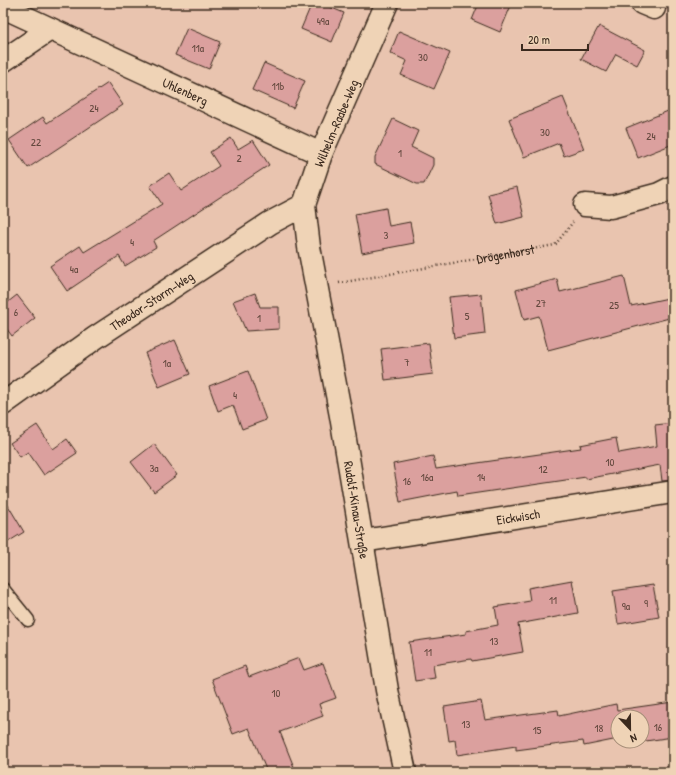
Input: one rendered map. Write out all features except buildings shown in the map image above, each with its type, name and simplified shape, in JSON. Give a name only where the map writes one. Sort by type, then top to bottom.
[{"type":"street","name":"Wilhelm-Raabe-Weg","points":[[309,247],[304,205],[321,154],[387,3]]},
{"type":"street","name":"Uhlenberg","points":[[3,7],[321,154]]},
{"type":"street","points":[[3,61],[50,29]]},
{"type":"street","points":[[585,205],[611,207],[659,194],[673,187]]},
{"type":"street","name":"Theodor-Storm-Weg","points":[[3,404],[95,338],[270,223],[304,205]]},
{"type":"street","name":"Rudolf-Kinau-Straße","points":[[309,247],[363,541],[388,690],[405,772]]},
{"type":"street","name":"Eickwisch","points":[[363,541],[673,492]]},
{"type":"lane","points":[[3,589],[28,620]]},
{"type":"path","name":"Drögenhorst","points":[[317,287],[555,245],[585,205]]}]
